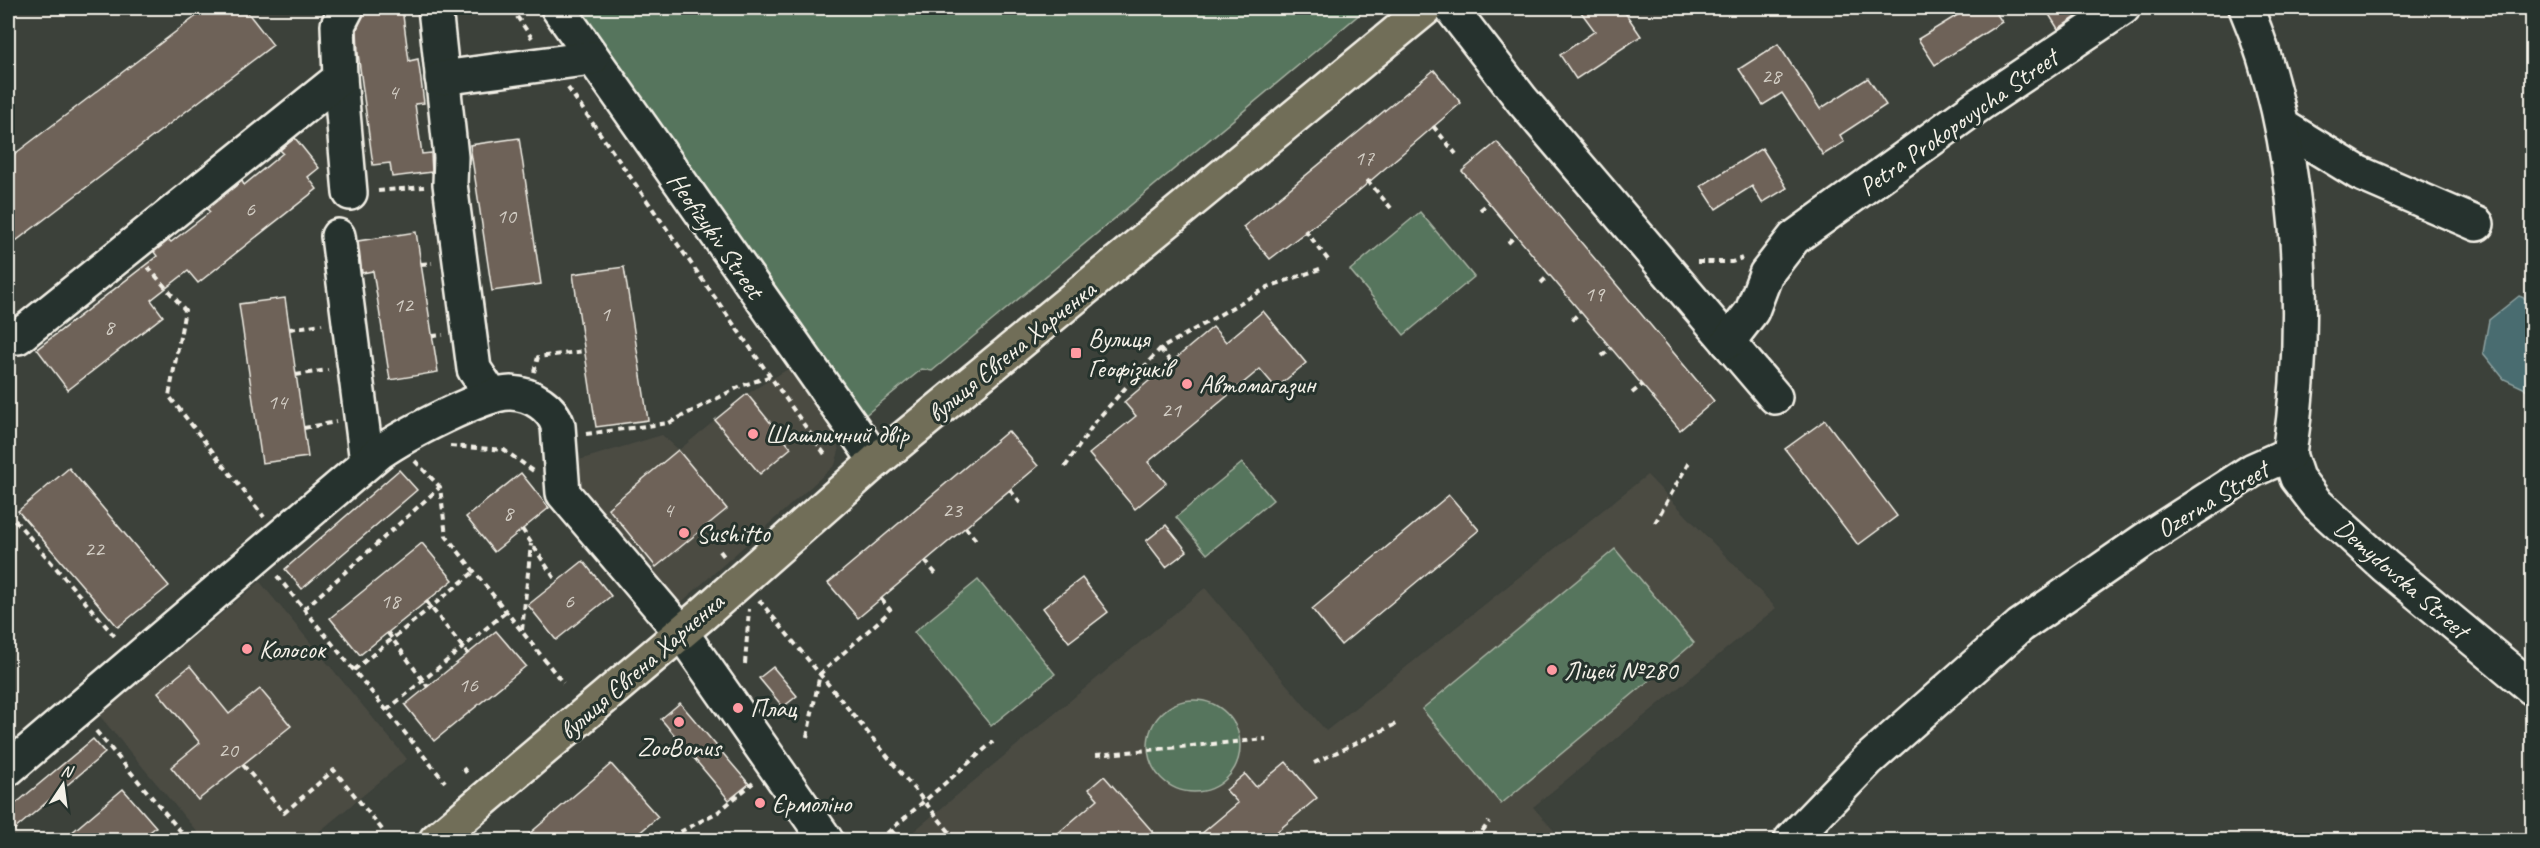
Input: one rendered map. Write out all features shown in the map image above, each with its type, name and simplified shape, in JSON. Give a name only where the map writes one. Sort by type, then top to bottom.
[{"type":"main road","name":"вулиця Євгена Харченка","points":[[436,840],[681,632],[746,585],[876,461],[1426,8]]},
{"type":"street","points":[[347,8],[338,25],[350,193]]},
{"type":"street","points":[[435,8],[451,157],[450,184],[474,369],[492,396]]},
{"type":"street","name":"Heofizykiv Street","points":[[558,8],[876,461]]},
{"type":"street","points":[[1451,8],[1522,100],[1775,397]]},
{"type":"street","name":"Petra Prokopovycha Street","points":[[1728,342],[1752,311],[1766,274],[1794,238],[1980,104],[2123,8]]},
{"type":"street","name":"Ozerna Street","points":[[1791,840],[1868,760],[2020,626],[2146,539],[2234,482],[2253,470],[2289,454],[2298,397],[2299,316],[2294,216],[2284,127],[2260,41],[2246,8]]},
{"type":"street","points":[[442,78],[592,58]]},
{"type":"street","points":[[18,337],[340,78]]},
{"type":"street","points":[[2284,127],[2359,173],[2477,224]]},
{"type":"street","points":[[338,237],[367,462]]},
{"type":"street","points":[[8,769],[367,462],[396,441],[492,396],[511,393],[529,397],[546,406],[555,417],[563,493],[681,632],[826,840]]},
{"type":"street","name":"Demydovska Street","points":[[2289,454],[2297,478],[2317,504],[2385,566],[2532,688]]},
{"type":"path","points":[[511,8],[826,456]]},
{"type":"path","points":[[1433,126],[1456,154]]},
{"type":"path","points":[[1367,180],[1391,208]]},
{"type":"path","points":[[350,193],[450,184]]},
{"type":"path","points":[[1480,210],[1489,202]]},
{"type":"path","points":[[1305,230],[1329,261]]},
{"type":"path","points":[[1508,243],[1516,235]]},
{"type":"path","points":[[131,247],[185,310],[169,396],[280,537]]},
{"type":"path","points":[[1657,261],[1732,262],[1753,254]]},
{"type":"path","points":[[1065,467],[1095,423],[1160,349],[1268,287],[1320,269]]},
{"type":"path","points":[[1541,283],[1549,275]]},
{"type":"path","points":[[1572,320],[1580,312]]},
{"type":"path","points":[[1602,356],[1611,348]]},
{"type":"path","points":[[1160,349],[1171,362]]},
{"type":"path","points":[[529,397],[538,357],[585,351]]},
{"type":"path","points":[[559,438],[669,423],[741,386],[771,376]]},
{"type":"path","points":[[1632,393],[1642,385]]},
{"type":"path","points":[[396,441],[440,487],[446,536],[563,683]]},
{"type":"path","points":[[1655,523],[1689,462]]},
{"type":"path","points":[[304,609],[440,487]]},
{"type":"path","points":[[1010,490],[1021,504]]},
{"type":"path","points":[[8,512],[135,660]]},
{"type":"path","points":[[965,527],[976,540]]},
{"type":"path","points":[[522,530],[557,582]]},
{"type":"path","points":[[522,631],[531,544]]},
{"type":"path","points":[[720,551],[956,840]]},
{"type":"path","points":[[925,561],[936,573]]},
{"type":"path","points":[[354,670],[475,571]]},
{"type":"path","points":[[276,574],[445,782]]},
{"type":"path","points":[[745,664],[746,585]]},
{"type":"path","points":[[807,737],[820,674],[889,612],[881,599]]},
{"type":"path","points":[[426,602],[468,654]]},
{"type":"path","points":[[387,710],[506,612]]},
{"type":"path","points":[[388,633],[428,687]]},
{"type":"path","points":[[78,709],[188,840]]},
{"type":"path","points":[[1314,763],[1398,723]]},
{"type":"path","points":[[1096,755],[1266,739]]},
{"type":"path","points":[[879,840],[993,742]]},
{"type":"path","points":[[680,832],[718,812],[755,781],[769,759]]},
{"type":"path","points":[[243,765],[284,813],[334,770],[385,833]]},
{"type":"path","points":[[1476,840],[1489,822]]},
{"type":"path","points":[[891,830],[900,840]]},
{"type":"shaded area","points":[[788,369],[835,432],[839,451],[835,465],[676,607],[574,487],[576,461],[662,435],[679,450],[747,394]]},
{"type":"shaded area","name":"Ліцей №280","points":[[1647,475],[1776,608],[1533,807],[1562,840],[911,840],[907,837],[1205,588],[1326,731]]},
{"type":"shaded area","name":"Колосок","points":[[260,582],[407,759],[309,840],[204,840],[99,715]]},
{"type":"green space","points":[[579,8],[1367,8],[932,371],[922,369],[863,417]]},
{"type":"green space","points":[[1420,212],[1474,277],[1404,335],[1350,270]]},
{"type":"green space","points":[[1242,463],[1273,500],[1207,554],[1176,517]]},
{"type":"green space","points":[[1615,549],[1694,643],[1501,804],[1422,709]]},
{"type":"green space","points":[[978,580],[1055,674],[991,726],[914,632]]},
{"type":"green space","points":[[1194,700],[1212,703],[1227,713],[1237,728],[1240,746],[1237,764],[1227,779],[1212,789],[1194,792],[1176,789],[1161,779],[1151,764],[1148,746],[1151,728],[1161,713],[1176,703]]},
{"type":"water","points":[[2519,296],[2532,301],[2532,392],[2504,379],[2483,353],[2489,320]]},
{"type":"building","points":[[207,8],[244,8],[273,45],[8,247],[8,159]]},
{"type":"building","points":[[366,8],[402,8],[409,61],[418,59],[421,80],[424,103],[415,104],[422,154],[431,153],[432,172],[392,177],[390,163],[373,165],[358,53],[357,29]]},
{"type":"building","points":[[1578,8],[1622,8],[1641,36],[1576,79],[1560,55],[1595,31]]},
{"type":"building","points":[[1969,8],[1993,8],[2002,22],[1935,65],[1918,39]]},
{"type":"building","points":[[2045,8],[2090,8],[2058,29]]},
{"type":"building","points":[[1778,44],[1820,109],[1868,78],[1886,105],[1840,135],[1844,142],[1823,155],[1782,93],[1763,105],[1739,69]]},
{"type":"building","points":[[1434,70],[1461,103],[1354,195],[1270,259],[1243,227]]},
{"type":"building","points":[[295,138],[319,168],[308,177],[317,189],[198,283],[188,271],[151,300],[163,316],[68,390],[37,349],[157,256],[154,252],[210,212],[207,209],[242,181],[244,185],[283,153],[280,150]]},
{"type":"building","points":[[519,138],[541,284],[492,291],[470,145]]},
{"type":"building","points":[[1497,142],[1714,401],[1680,430],[1462,171]]},
{"type":"building","points":[[1762,148],[1787,188],[1762,203],[1752,186],[1716,209],[1701,186]]},
{"type":"building","points":[[416,232],[438,372],[390,380],[373,271],[362,273],[358,241]]},
{"type":"building","points":[[624,267],[648,420],[596,427],[573,274]]},
{"type":"building","points":[[285,298],[308,457],[262,463],[239,304]]},
{"type":"building","points":[[1263,311],[1306,363],[1276,388],[1260,369],[1148,462],[1166,483],[1135,509],[1089,454],[1136,416],[1124,402],[1213,327],[1226,342]]},
{"type":"building","name":"Шашличний двір","points":[[747,394],[791,448],[760,474],[715,420]]},
{"type":"building","points":[[1825,420],[1897,516],[1858,545],[1785,449]]},
{"type":"building","points":[[1008,431],[1038,466],[858,618],[828,583]]},
{"type":"building","points":[[678,450],[727,509],[656,567],[608,508]]},
{"type":"building","points":[[69,468],[169,586],[118,627],[18,511]]},
{"type":"building","points":[[399,470],[417,490],[302,589],[285,569]]},
{"type":"building","points":[[521,473],[549,508],[494,552],[466,517]]},
{"type":"building","points":[[1449,495],[1479,530],[1341,645],[1312,609]]},
{"type":"building","points":[[1166,525],[1187,551],[1166,567],[1146,541]]},
{"type":"building","points":[[422,543],[453,580],[360,655],[330,618]]},
{"type":"building","points":[[583,561],[611,596],[556,640],[528,605]]},
{"type":"building","points":[[1082,578],[1108,612],[1069,642],[1043,608]]},
{"type":"building","points":[[496,631],[526,666],[434,741],[405,705]]},
{"type":"building","points":[[190,666],[229,714],[260,689],[291,726],[198,800],[171,767],[200,743],[158,692]]},
{"type":"building","points":[[773,667],[797,696],[783,707],[759,678]]},
{"type":"building","points":[[680,703],[749,784],[729,800],[661,719]]},
{"type":"building","points":[[93,739],[105,753],[8,835],[8,810]]},
{"type":"building","points":[[1286,762],[1317,798],[1267,840],[1194,840],[1238,803],[1226,790],[1245,774],[1256,787]]},
{"type":"building","points":[[611,764],[658,817],[631,840],[522,840]]},
{"type":"building","points":[[1104,776],[1160,840],[1050,840],[1098,799],[1089,789]]},
{"type":"building","points":[[123,789],[156,827],[140,840],[63,840]]},
{"type":"place","name":"Вулиця Геофізиків","points":[[1076,353]]},
{"type":"place","name":"Автомагазин","points":[[1187,384]]},
{"type":"place","name":"Шашличний двір","points":[[753,434]]},
{"type":"place","name":"Sushitto","points":[[684,533]]},
{"type":"place","name":"Колосок","points":[[247,649]]},
{"type":"place","name":"Ліцей №280","points":[[1552,670]]},
{"type":"place","name":"Плац","points":[[738,708]]},
{"type":"place","name":"ZooBonus","points":[[679,722]]},
{"type":"place","name":"Єрмоліно","points":[[760,803]]}]
